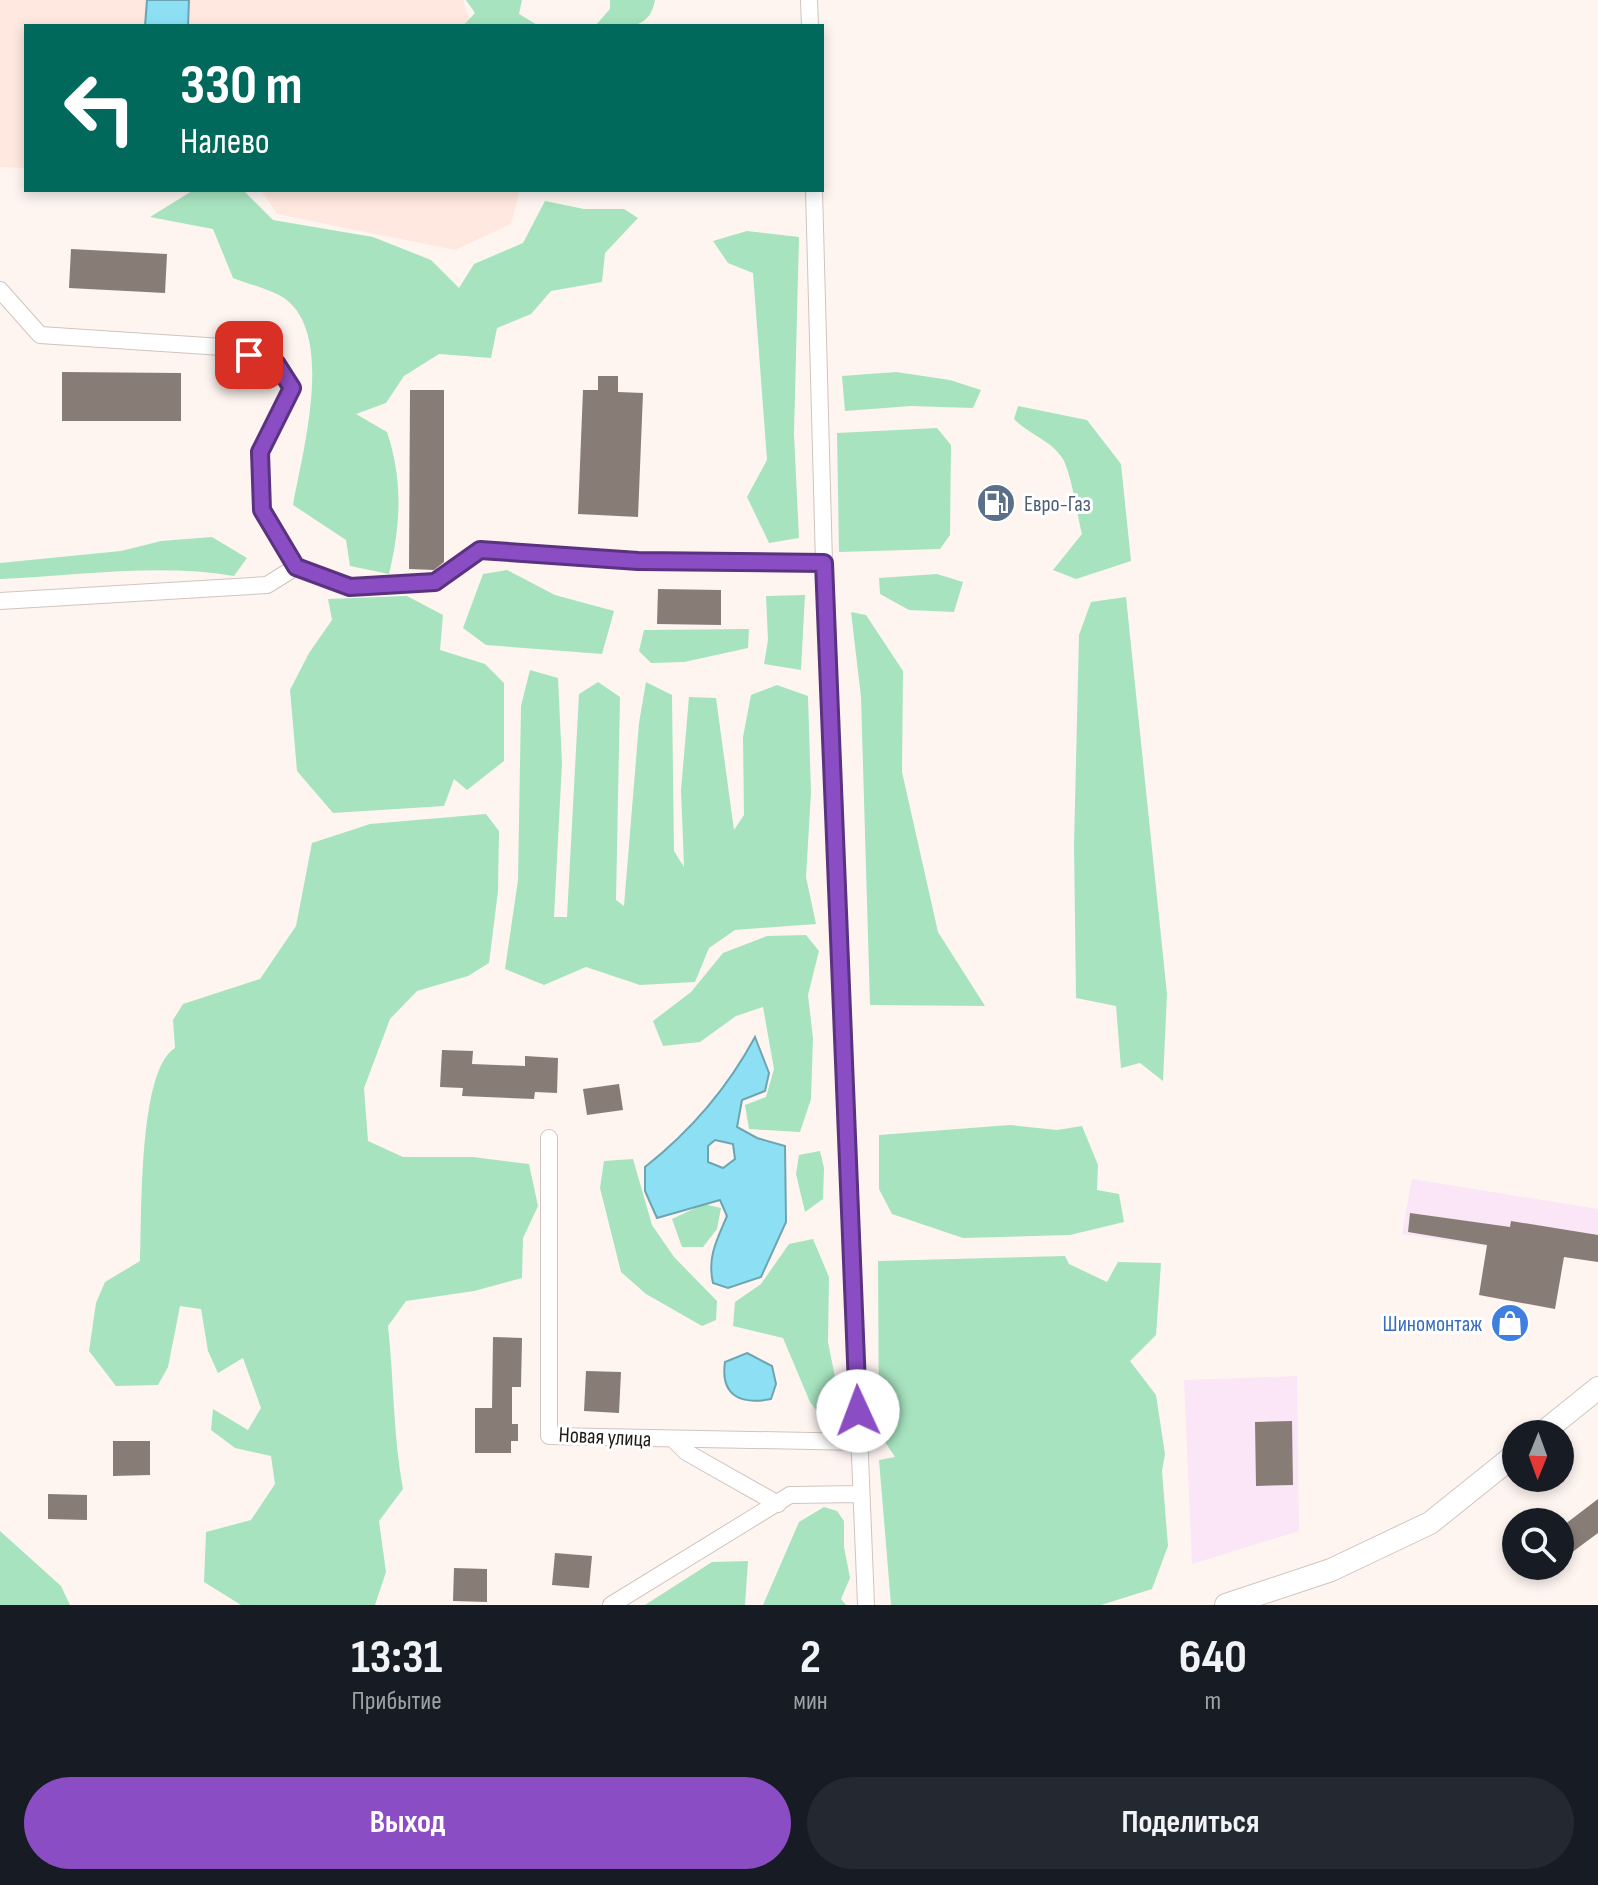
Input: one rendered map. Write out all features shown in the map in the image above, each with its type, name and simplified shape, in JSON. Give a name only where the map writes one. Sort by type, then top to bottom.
[{"type":"main road","points":[[1558,1420],[1598,1388]]},
{"type":"main road","points":[[1226,1605],[1331,1570],[1430,1523],[1502,1465]]},
{"type":"street","points":[[809,0],[810,24]]},
{"type":"street","points":[[814,192],[824,563],[866,1605]]},
{"type":"street","points":[[0,290],[40,335],[222,347],[276,363],[292,388],[260,452],[262,510],[296,567],[350,587],[435,582],[480,550],[638,561],[824,563]]},
{"type":"street","points":[[0,601],[267,585],[296,567]]},
{"type":"street","name":"Новая улица","points":[[549,1138],[549,1436],[860,1442]]},
{"type":"street","points":[[674,1440],[686,1452],[778,1504]]},
{"type":"street","points":[[611,1605],[790,1495],[861,1494]]},
{"type":"shaded area","points":[[0,0],[464,0],[465,11],[475,24],[24,24],[24,168],[0,167]]},
{"type":"shaded area","points":[[262,192],[519,192],[511,224],[455,250],[277,214]]},
{"type":"shaded area","points":[[1412,1179],[1598,1209],[1598,1262],[1402,1234]]},
{"type":"shaded area","points":[[1297,1376],[1299,1531],[1192,1564],[1184,1380]]},
{"type":"green space","points":[[466,0],[522,0],[519,14],[536,24],[465,24],[475,13]]},
{"type":"green space","points":[[610,0],[655,0],[652,11],[641,23],[597,24],[610,9]]},
{"type":"green space","points":[[190,192],[245,192],[273,220],[373,237],[431,260],[459,288],[474,264],[523,243],[545,201],[584,209],[624,209],[638,218],[605,253],[602,282],[551,291],[531,314],[497,328],[491,358],[439,354],[404,376],[386,403],[356,414],[387,432],[396,467],[398,520],[389,574],[350,566],[346,540],[293,505],[311,396],[309,338],[300,315],[284,298],[233,278],[213,229],[150,217]]},
{"type":"green space","points":[[747,231],[799,237],[794,434],[799,538],[769,543],[747,497],[767,460],[753,273],[728,263],[713,241]]},
{"type":"green space","points":[[896,372],[950,380],[981,390],[973,408],[911,406],[845,411],[842,376]]},
{"type":"green space","points":[[1018,406],[1087,420],[1121,464],[1131,561],[1076,579],[1053,570],[1082,534],[1074,496],[1066,466],[1058,452],[1014,419]]},
{"type":"green space","points":[[937,428],[951,445],[950,535],[940,549],[839,552],[837,433]]},
{"type":"green space","points":[[212,537],[247,558],[234,576],[147,570],[0,579],[0,563],[121,551],[161,541]]},
{"type":"green space","points":[[507,570],[555,595],[614,611],[602,654],[486,645],[463,628],[483,574]]},
{"type":"green space","points":[[937,574],[963,582],[954,612],[909,610],[880,594],[879,578]]},
{"type":"green space","points":[[805,595],[801,670],[764,664],[768,640],[766,596]]},
{"type":"green space","points":[[407,596],[443,615],[440,650],[485,664],[504,683],[504,761],[467,790],[454,779],[444,806],[333,813],[297,771],[290,690],[309,653],[332,620],[328,599]]},
{"type":"green space","points":[[1126,597],[1167,994],[1163,1081],[1140,1063],[1121,1068],[1116,1006],[1076,998],[1074,845],[1079,635],[1091,602]]},
{"type":"green space","points":[[851,612],[866,615],[903,671],[902,772],[938,932],[985,1006],[870,1005],[861,697]]},
{"type":"green space","points":[[749,629],[748,648],[684,662],[651,663],[639,651],[644,630]]},
{"type":"green space","points":[[530,670],[558,678],[562,763],[554,917],[567,917],[579,694],[598,682],[620,697],[616,900],[624,906],[639,723],[646,682],[672,695],[674,851],[684,867],[681,790],[689,697],[716,698],[734,830],[744,815],[743,737],[751,695],[777,685],[808,696],[811,792],[806,877],[816,924],[735,930],[709,948],[695,982],[640,985],[586,967],[544,985],[505,969],[518,880],[521,706]]},
{"type":"green space","points":[[486,814],[499,831],[498,891],[489,963],[468,976],[417,991],[390,1019],[364,1088],[368,1141],[403,1157],[473,1157],[529,1164],[538,1206],[523,1238],[522,1278],[474,1291],[406,1301],[388,1326],[403,1489],[379,1521],[386,1572],[375,1605],[241,1605],[204,1582],[206,1532],[251,1520],[275,1484],[271,1456],[235,1448],[211,1430],[213,1409],[248,1430],[261,1408],[243,1358],[218,1373],[208,1351],[201,1309],[180,1306],[168,1367],[158,1385],[116,1386],[89,1351],[96,1303],[105,1282],[140,1261],[148,1113],[154,1084],[163,1062],[175,1048],[173,1020],[183,1004],[260,979],[296,926],[312,843],[370,824]]},
{"type":"green space","points":[[806,935],[819,951],[808,995],[813,1038],[811,1099],[800,1132],[749,1129],[745,1105],[766,1097],[774,1069],[763,1007],[736,1016],[700,1042],[663,1046],[653,1021],[691,992],[723,953],[767,936]]},
{"type":"green space","points":[[1010,1125],[1057,1130],[1082,1126],[1098,1165],[1097,1190],[1119,1194],[1124,1222],[1070,1235],[963,1238],[892,1214],[879,1189],[879,1135]]},
{"type":"green space","points":[[820,1151],[824,1168],[823,1199],[805,1212],[796,1174],[799,1155]]},
{"type":"green space","points":[[633,1159],[652,1225],[674,1257],[717,1301],[716,1320],[702,1326],[646,1294],[621,1272],[600,1188],[604,1161]]},
{"type":"green space","points":[[704,1204],[721,1208],[717,1229],[703,1247],[682,1247],[672,1219]]},
{"type":"green space","points":[[813,1239],[829,1277],[828,1342],[838,1392],[825,1422],[810,1402],[783,1338],[733,1326],[735,1302],[761,1284],[789,1244]]},
{"type":"green space","points":[[1065,1256],[1069,1264],[1107,1282],[1118,1262],[1161,1263],[1156,1335],[1130,1361],[1156,1395],[1165,1454],[1162,1471],[1168,1546],[1152,1589],[1101,1605],[891,1605],[879,1460],[895,1457],[879,1433],[878,1261]]},
{"type":"green space","points":[[824,1507],[837,1511],[844,1521],[844,1547],[850,1578],[841,1599],[846,1605],[763,1605],[799,1522]]},
{"type":"green space","points":[[0,1531],[61,1586],[70,1605],[0,1605]]},
{"type":"green space","points":[[748,1561],[745,1605],[645,1605],[712,1562]]},
{"type":"water","points":[[147,0],[189,0],[188,24],[145,24]]},
{"type":"water","points":[[755,1037],[769,1073],[765,1091],[742,1100],[737,1127],[757,1138],[785,1146],[786,1222],[761,1277],[728,1288],[713,1283],[711,1274],[714,1249],[727,1216],[720,1200],[657,1218],[645,1191],[645,1167],[707,1108],[733,1074]],"holes":[[[715,1140],[733,1144],[735,1159],[723,1168],[708,1162],[708,1146]]]},
{"type":"water","points":[[747,1353],[772,1366],[776,1384],[771,1399],[750,1401],[735,1396],[729,1390],[724,1374],[725,1362]]},
{"type":"building","points":[[71,249],[167,254],[165,293],[69,288]]},
{"type":"building","points":[[62,372],[181,373],[181,421],[62,421]]},
{"type":"building","points":[[598,376],[618,376],[618,392],[643,393],[638,517],[578,514],[583,390],[598,390]]},
{"type":"building","points":[[410,390],[444,390],[444,562],[434,570],[409,569]]},
{"type":"building","points":[[988,488],[1005,488],[1005,519],[988,519]]},
{"type":"building","points":[[658,589],[721,590],[721,625],[657,624]]},
{"type":"building","points":[[442,1050],[473,1051],[472,1064],[525,1066],[525,1056],[558,1058],[557,1093],[535,1092],[534,1099],[462,1096],[463,1088],[440,1087]]},
{"type":"building","points":[[619,1084],[623,1110],[587,1115],[583,1089]]},
{"type":"building","points":[[1410,1213],[1510,1227],[1511,1221],[1598,1235],[1598,1262],[1564,1257],[1555,1309],[1479,1295],[1487,1245],[1408,1232]]},
{"type":"building","points":[[1506,1307],[1526,1331],[1512,1342],[1493,1318]]},
{"type":"building","points":[[493,1337],[522,1338],[521,1387],[512,1387],[512,1424],[518,1424],[518,1441],[511,1441],[511,1453],[475,1453],[475,1408],[492,1408]]},
{"type":"building","points":[[586,1371],[621,1372],[619,1413],[584,1411]]},
{"type":"building","points":[[1292,1421],[1293,1485],[1256,1486],[1255,1422]]},
{"type":"building","points":[[113,1441],[150,1441],[150,1475],[113,1476]]},
{"type":"building","points":[[48,1494],[87,1495],[87,1520],[48,1519]]},
{"type":"building","points":[[1598,1499],[1598,1533],[1574,1551],[1574,1517]]},
{"type":"building","points":[[555,1553],[592,1556],[589,1588],[552,1585]]},
{"type":"building","points":[[454,1568],[487,1569],[487,1602],[453,1601]]},
{"type":"place","name":"Евро-Газ","points":[[996,503]]},
{"type":"place","name":"Шиномонтаж","points":[[1510,1323]]},
{"type":"route","points":[[249,355],[276,363],[292,388],[260,452],[262,510],[296,567],[350,587],[435,582],[480,550],[638,561],[824,563],[858,1411]]}]
